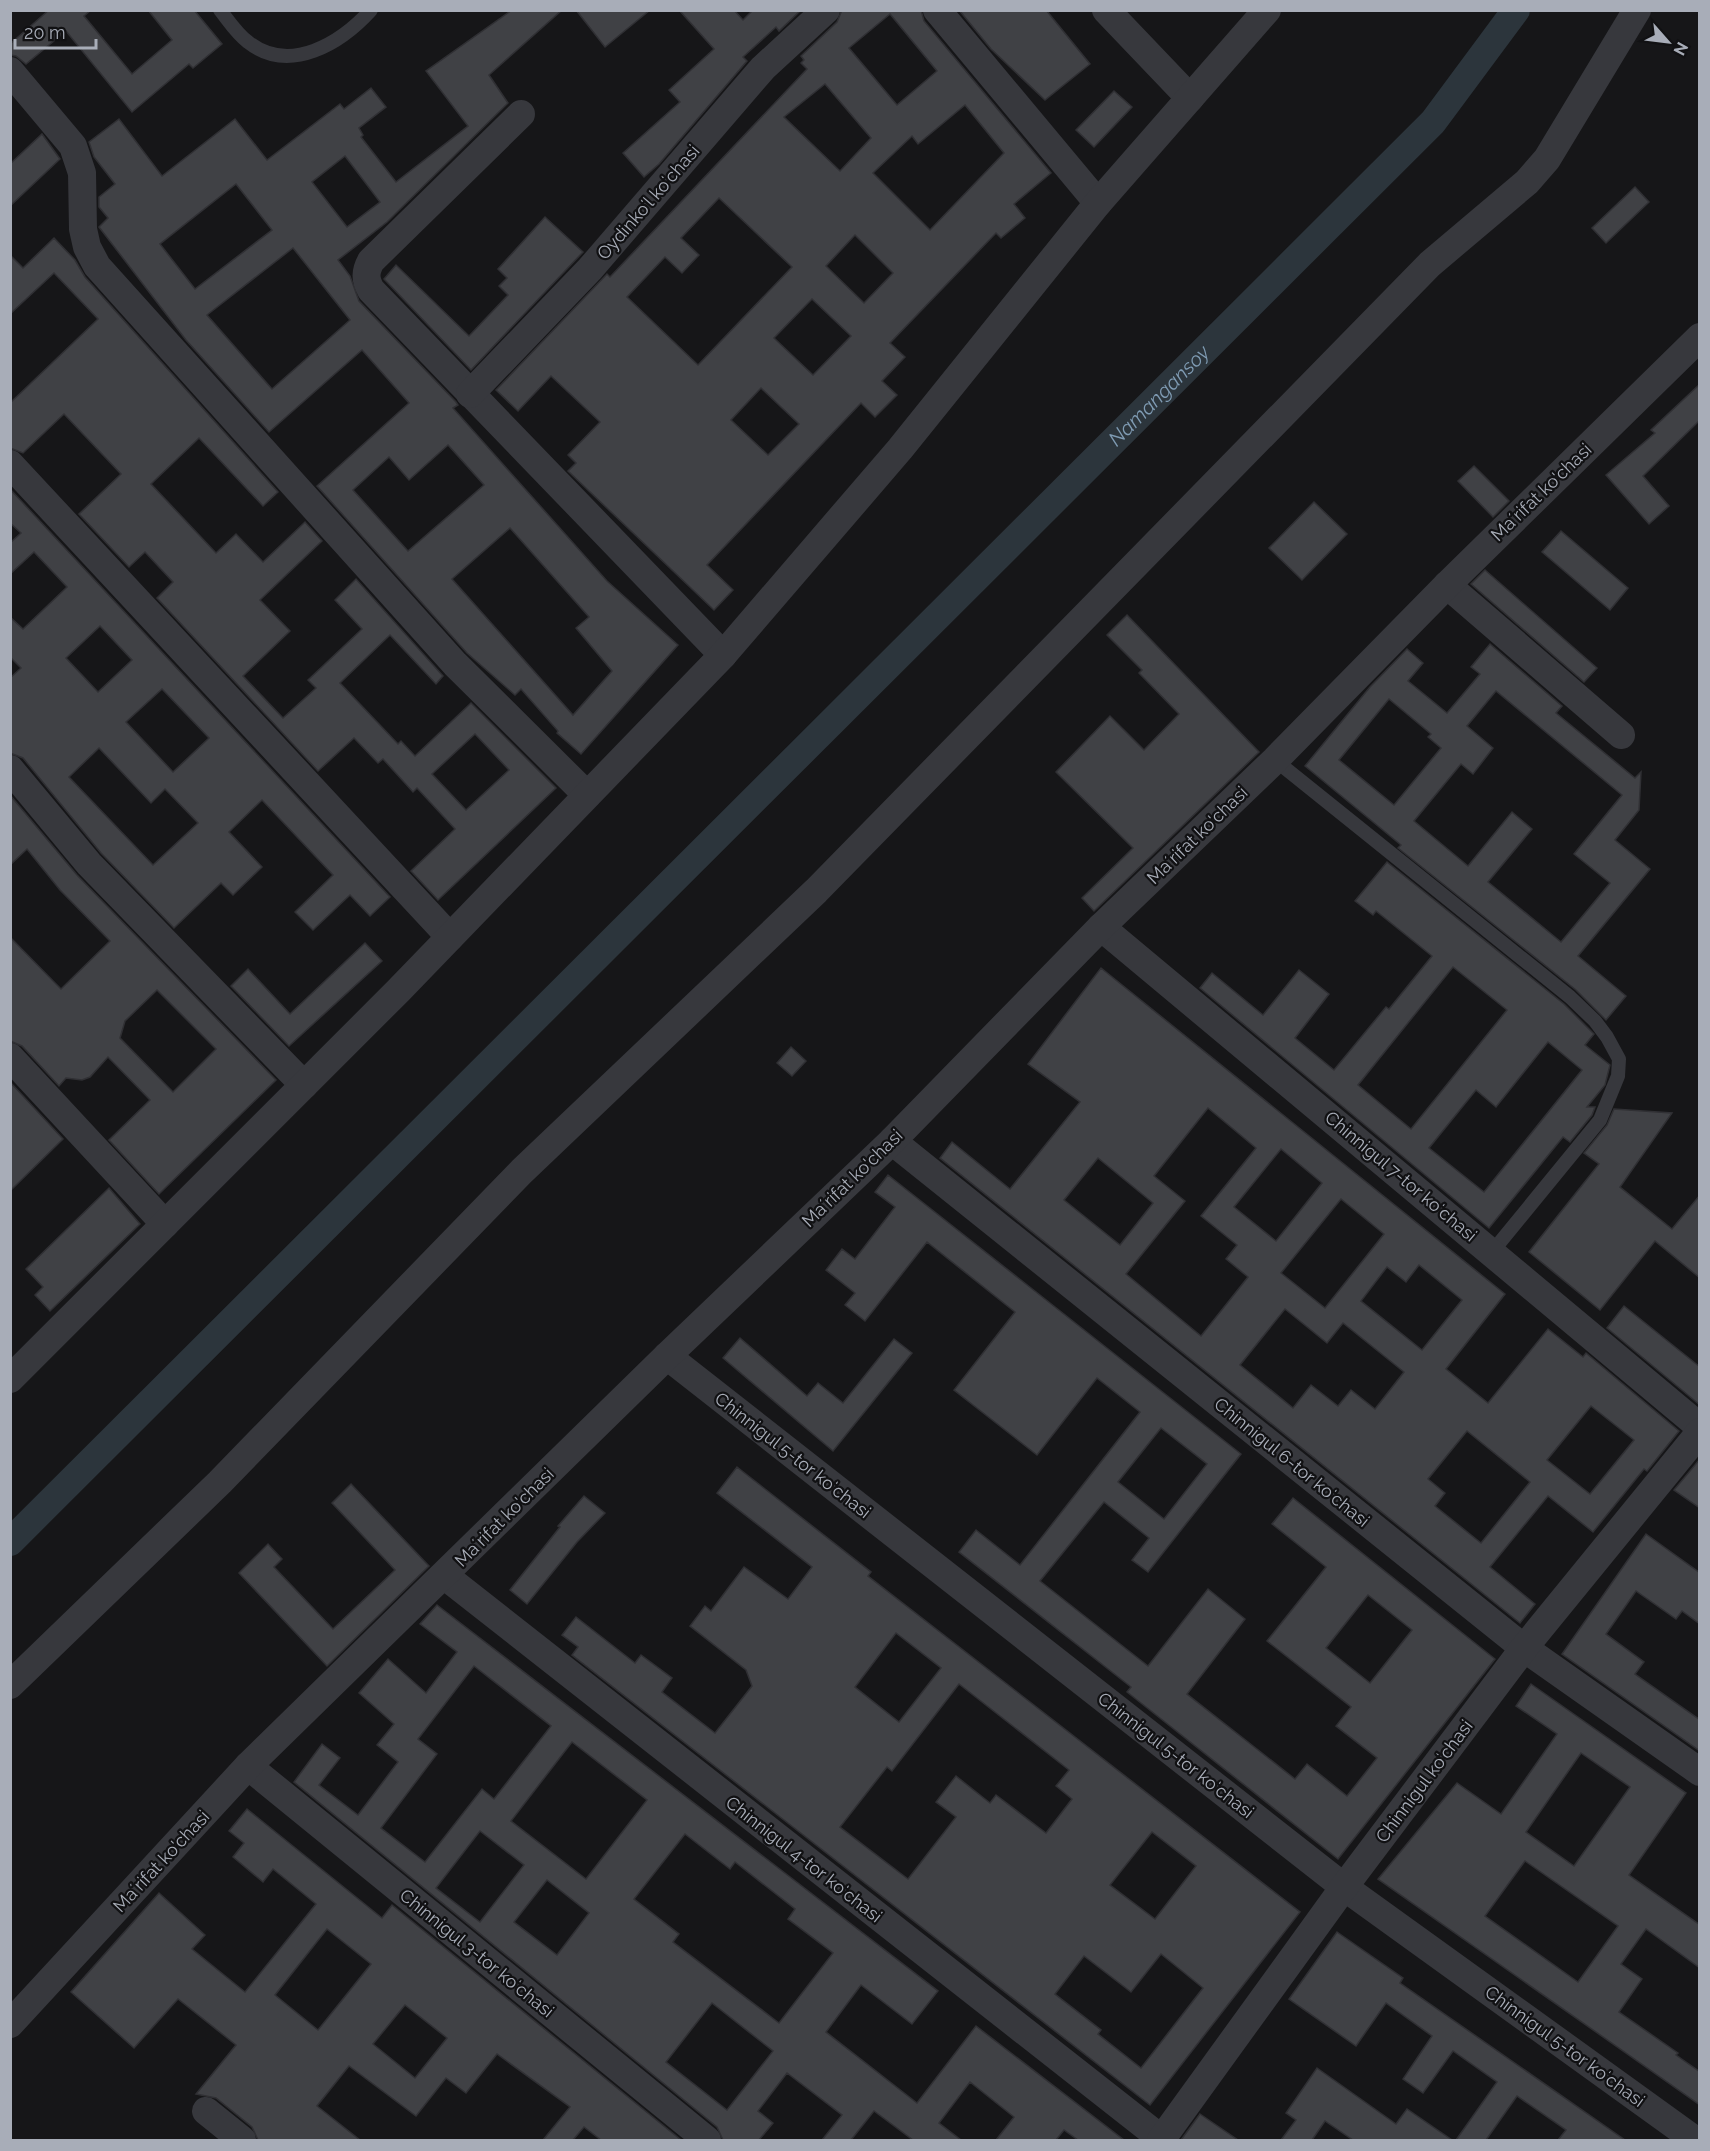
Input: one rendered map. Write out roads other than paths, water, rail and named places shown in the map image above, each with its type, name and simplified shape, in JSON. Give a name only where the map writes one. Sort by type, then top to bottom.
[{"type":"street","name":"Oydinkoʻl koʻchasi","points":[[470,394],[590,269],[763,68],[826,10]]},
{"type":"street","points":[[938,10],[1098,203]]},
{"type":"street","points":[[1106,10],[1190,98]]},
{"type":"street","points":[[10,1379],[450,938],[723,656],[900,449],[1098,203],[1267,10]]},
{"type":"street","points":[[10,1685],[228,1473],[522,1171],[816,891],[1430,264],[1527,182],[1547,159],[1564,133],[1637,10]]},
{"type":"street","points":[[10,71],[74,146],[82,173],[83,229],[87,247],[97,266],[455,664],[587,795]]},
{"type":"street","points":[[521,114],[371,261],[366,270],[366,280],[370,290],[723,656]]},
{"type":"street","name":"Maʼrifat ko'chasi","points":[[10,2024],[248,1766],[445,1576],[667,1356],[892,1141],[1101,927],[1275,760],[1447,585],[1700,337]]},
{"type":"street","points":[[10,464],[450,938]]},
{"type":"street","points":[[1447,585],[1621,735]]},
{"type":"street","points":[[10,769],[89,864],[304,1085]]},
{"type":"street","name":"Chinnigul 7-tor koʻchasi","points":[[1101,927],[1700,1427]]},
{"type":"street","points":[[10,1057],[165,1224]]},
{"type":"street","name":"Chinnigul 6-tor koʻchasi","points":[[892,1141],[1524,1648],[1700,1772]]},
{"type":"street","name":"Chinnigul 5-tor koʻchasi","points":[[667,1356],[1344,1887],[1695,2140]]},
{"type":"street","name":"Chinnigul koʻchasi","points":[[1162,2140],[1344,1887],[1524,1648],[1700,1432]]},
{"type":"street","name":"Chinnigul 4-tor koʻchasi","points":[[445,1576],[1162,2140]]},
{"type":"street","name":"Chinnigul 3-tor koʻchasi","points":[[248,1766],[707,2140]]},
{"type":"street","points":[[206,2110],[242,2140]]},
{"type":"lane","points":[[220,10],[248,42],[268,52],[287,56],[315,52],[339,38],[371,10]]},
{"type":"lane","points":[[1275,760],[1570,997],[1595,1021],[1619,1059],[1615,1086],[1600,1120],[1492,1252]]},
{"type":"waterway","name":"Namangansoy","points":[[10,1542],[1433,122],[1516,10]]}]
